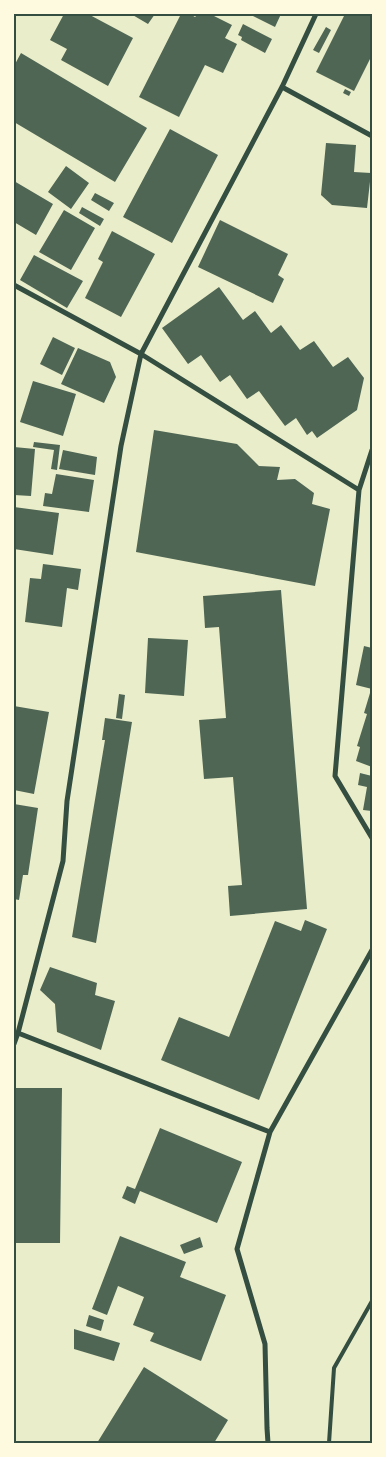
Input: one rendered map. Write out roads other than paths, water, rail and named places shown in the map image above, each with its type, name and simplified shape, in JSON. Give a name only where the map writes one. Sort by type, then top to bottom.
[{"type":"street","points":[[14,1044],[63,861],[67,801],[121,446],[141,354],[282,87],[316,14]]},
{"type":"street","points":[[282,87],[372,136]]},
{"type":"street","points":[[14,285],[141,354],[359,490]]},
{"type":"street","points":[[372,450],[359,490],[335,776],[372,838]]},
{"type":"street","points":[[268,1443],[265,1344],[237,1249],[270,1132],[372,950]]},
{"type":"street","points":[[18,1033],[270,1132]]},
{"type":"lane","points":[[329,1443],[334,1368],[372,1301]]}]
